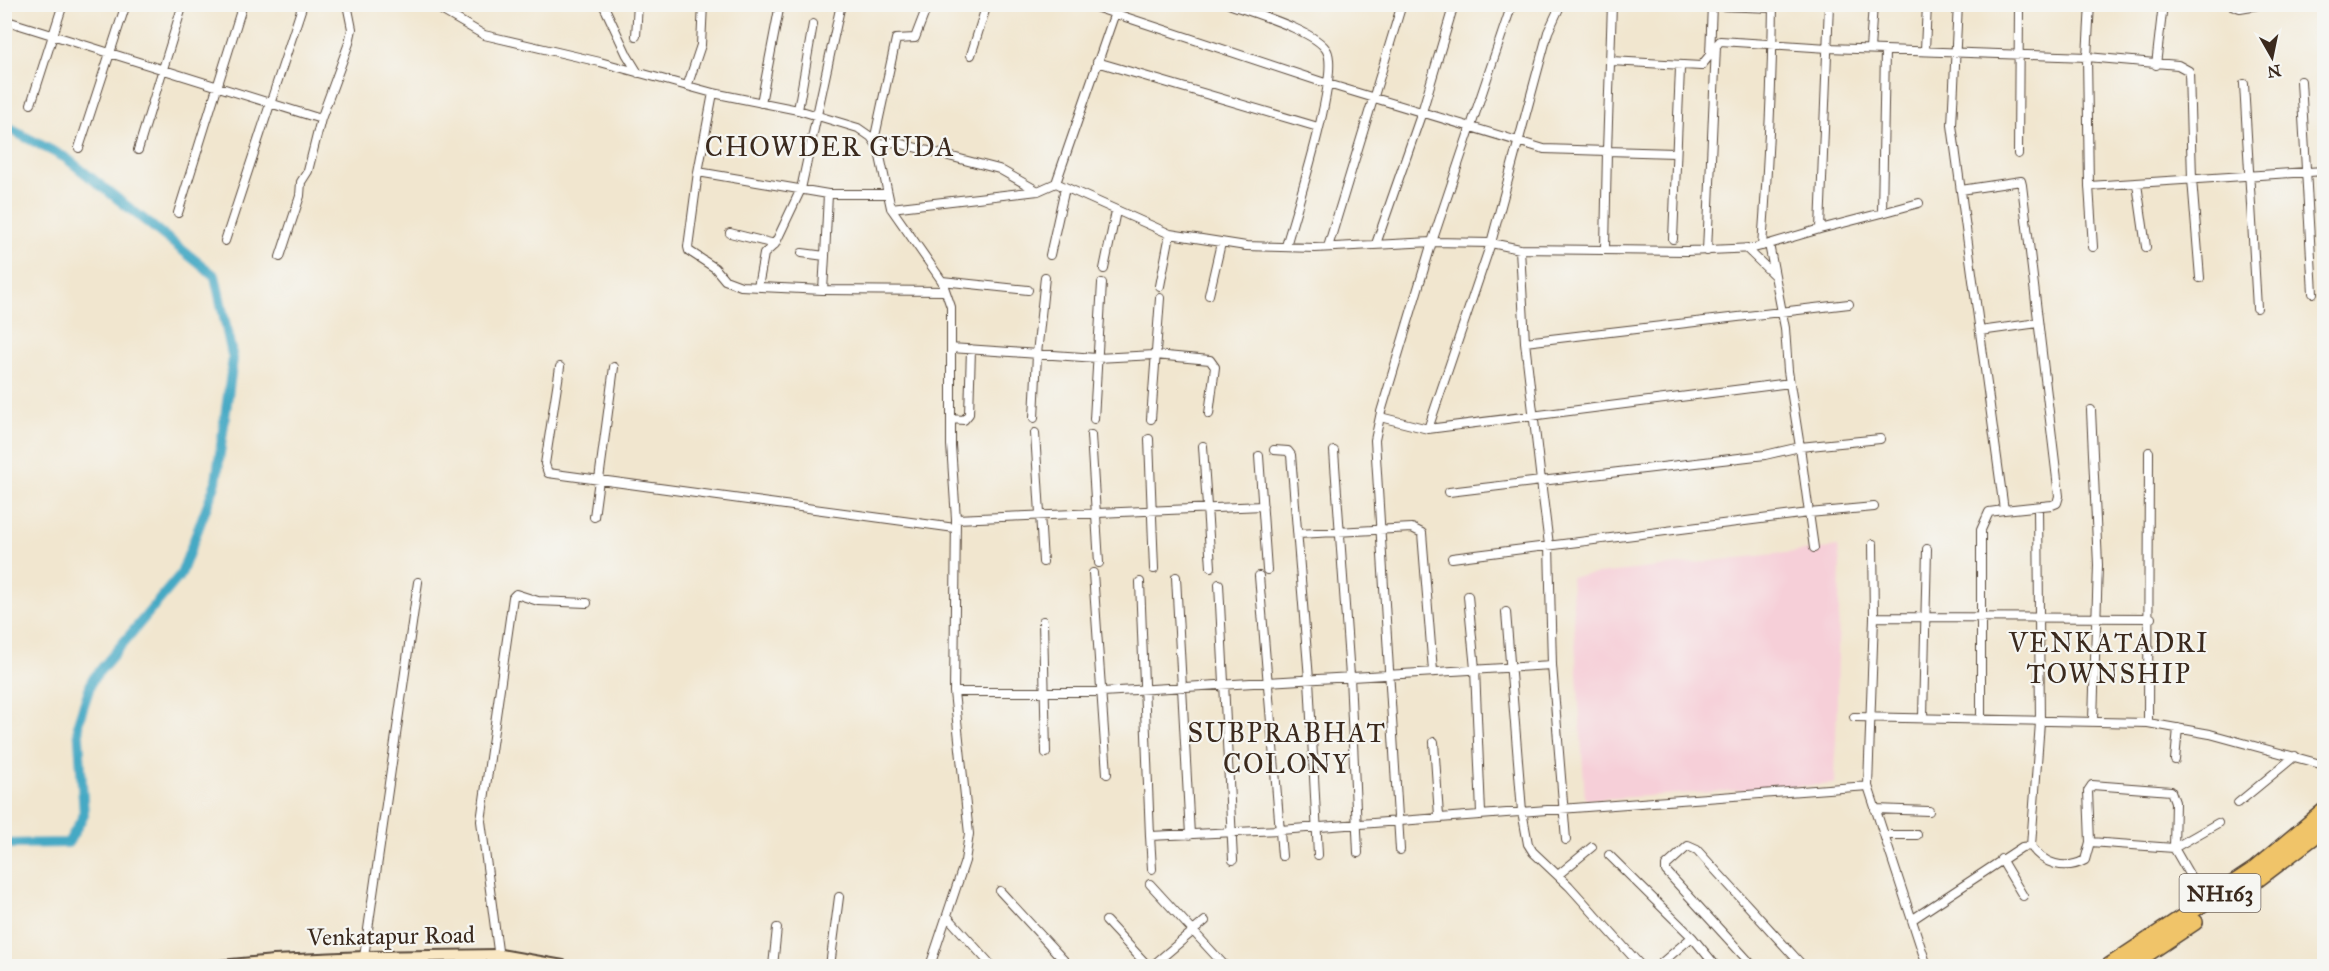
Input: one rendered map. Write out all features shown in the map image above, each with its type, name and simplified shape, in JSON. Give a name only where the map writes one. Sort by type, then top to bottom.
[{"type":"highway","name":"NH163","points":[[2109,966],[2255,869],[2325,811]]},
{"type":"highway","name":"NH163","points":[[2129,966],[2269,872],[2325,829]]},
{"type":"street","points":[[31,104],[63,4]]},
{"type":"street","points":[[79,148],[126,4]]},
{"type":"street","points":[[138,150],[165,71],[183,4]]},
{"type":"street","points":[[178,213],[243,4]]},
{"type":"street","points":[[225,241],[303,4]]},
{"type":"street","points":[[280,257],[300,195],[301,182],[308,171],[321,119],[349,43],[352,29],[347,4]]},
{"type":"street","points":[[431,4],[484,35],[688,84],[713,93],[798,110],[858,128],[875,142],[894,142],[999,168],[1038,191]]},
{"type":"street","points":[[448,16],[451,4]]},
{"type":"street","points":[[603,4],[627,56],[638,73]]},
{"type":"street","points":[[636,36],[638,4]]},
{"type":"street","points":[[688,84],[701,45],[703,4]]},
{"type":"street","points":[[761,103],[780,4]]},
{"type":"street","points":[[758,287],[764,254],[776,244],[801,189],[819,117],[841,4]]},
{"type":"street","points":[[928,4],[915,38],[896,39],[875,142],[884,170],[891,208],[942,281],[951,307],[951,419],[956,519],[954,692],[969,834],[965,861],[930,966]]},
{"type":"street","points":[[971,54],[987,4]]},
{"type":"street","points":[[1086,4],[1375,99],[1544,149],[1675,153]]},
{"type":"street","points":[[891,208],[1038,191],[1056,183],[1118,4]]},
{"type":"street","points":[[1229,4],[1274,19],[1304,34],[1326,49],[1330,61],[1328,84],[1318,127],[1286,246]]},
{"type":"street","points":[[1328,247],[1375,99],[1402,4]]},
{"type":"street","points":[[1376,244],[1422,112],[1454,4]]},
{"type":"street","points":[[1400,850],[1375,444],[1380,417],[1432,242],[1512,4]]},
{"type":"street","points":[[1428,429],[1491,243],[1548,32],[1561,4]]},
{"type":"street","points":[[1605,248],[1612,4]]},
{"type":"street","points":[[1820,229],[1829,4]]},
{"type":"street","points":[[1870,49],[1873,4]]},
{"type":"street","points":[[1925,50],[1927,4]]},
{"type":"street","points":[[1958,4],[1952,125],[2004,510]]},
{"type":"street","points":[[2018,154],[2021,54],[2019,4]]},
{"type":"street","points":[[2090,4],[2087,57],[2089,186],[2093,247]]},
{"type":"street","points":[[2156,65],[2163,4]]},
{"type":"street","points":[[2229,4],[2240,9],[2264,4]]},
{"type":"street","points":[[1611,61],[1701,66],[1710,55],[1714,5],[1773,6],[1770,80],[1772,105],[1765,245],[1776,277],[1782,311],[1814,548]]},
{"type":"street","points":[[4,20],[321,119]]},
{"type":"street","points":[[798,110],[813,24]]},
{"type":"street","points":[[1707,251],[1717,43],[1772,43],[1828,48],[2087,57],[2156,65],[2178,65],[2189,71],[2192,179],[2200,278]]},
{"type":"street","points":[[1882,213],[1885,50]]},
{"type":"street","points":[[1097,62],[1188,91],[1318,127]]},
{"type":"street","points":[[1673,239],[1680,68]]},
{"type":"street","points":[[2301,81],[2313,293]]},
{"type":"street","points":[[2244,84],[2257,308]]},
{"type":"street","points":[[713,93],[688,234],[689,251],[715,268],[725,280],[741,286],[823,290],[945,291]]},
{"type":"street","points":[[2089,186],[2325,171]]},
{"type":"street","points":[[698,172],[828,194],[888,194]]},
{"type":"street","points":[[1961,190],[2021,182],[2059,496],[2057,503],[1989,512],[1981,530],[1983,618],[1981,720]]},
{"type":"street","points":[[1056,183],[1116,212],[1170,234],[1221,243],[1328,247],[1432,242],[1491,243],[1520,249],[1605,248],[1707,251],[1765,245],[1919,203]]},
{"type":"street","points":[[2138,184],[2146,247]]},
{"type":"street","points":[[1050,255],[1065,188]]},
{"type":"street","points":[[823,290],[828,194]]},
{"type":"street","points":[[1104,269],[1116,212]]},
{"type":"street","points":[[730,233],[776,244]]},
{"type":"street","points":[[1160,286],[1170,234]]},
{"type":"street","points":[[1209,295],[1221,243]]},
{"type":"street","points":[[1746,248],[1776,277]]},
{"type":"street","points":[[1520,249],[1525,342],[1549,545],[1552,665],[1566,840]]},
{"type":"street","points":[[802,253],[825,256]]},
{"type":"street","points":[[1034,418],[1044,277]]},
{"type":"street","points":[[942,281],[1028,290]]},
{"type":"street","points":[[1094,419],[1102,282]]},
{"type":"street","points":[[1151,419],[1160,298]]},
{"type":"street","points":[[1525,342],[1849,304]]},
{"type":"street","points":[[1980,331],[2038,323]]},
{"type":"street","points":[[951,348],[1097,358],[1155,355],[1196,357],[1214,363],[1209,414]]},
{"type":"street","points":[[951,419],[964,420],[969,414],[971,349]]},
{"type":"street","points":[[560,367],[545,464],[546,471],[553,474],[955,528]]},
{"type":"street","points":[[594,517],[614,367]]},
{"type":"street","points":[[1380,417],[1428,429],[1790,383]]},
{"type":"street","points":[[2091,410],[2098,565],[2093,720]]},
{"type":"street","points":[[1035,433],[1043,562]]},
{"type":"street","points":[[1091,435],[1099,563]]},
{"type":"street","points":[[1149,439],[1154,569]]},
{"type":"street","points":[[1449,492],[1765,455],[1800,447],[1880,439]]},
{"type":"street","points":[[1203,446],[1211,567]]},
{"type":"street","points":[[1274,450],[1288,451],[1291,455],[1309,679],[1318,855]]},
{"type":"street","points":[[1334,451],[1350,676],[1358,853]]},
{"type":"street","points":[[2148,723],[2151,618],[2149,452]]},
{"type":"street","points":[[1260,456],[1267,570]]},
{"type":"street","points":[[956,519],[1263,506]]},
{"type":"street","points":[[1452,558],[1809,513],[1874,507]]},
{"type":"street","points":[[2038,507],[2040,722],[2031,846],[2043,860],[2068,865],[2085,860],[2090,842],[2088,790],[2092,785],[2160,788],[2171,791],[2174,795],[2174,848],[2205,902]]},
{"type":"street","points":[[1298,534],[1412,528],[1422,533],[1433,671]]},
{"type":"street","points":[[1873,544],[1874,617],[1868,786],[1927,966]]},
{"type":"street","points":[[1923,717],[1927,549]]},
{"type":"street","points":[[1093,573],[1107,774]]},
{"type":"street","points":[[1259,576],[1282,856]]},
{"type":"street","points":[[1176,577],[1190,835]]},
{"type":"street","points":[[364,957],[418,582]]},
{"type":"street","points":[[1140,582],[1142,689],[1152,869]]},
{"type":"street","points":[[1219,584],[1233,860]]},
{"type":"street","points":[[500,961],[481,821],[513,597],[516,594],[538,601],[586,603]]},
{"type":"street","points":[[1468,596],[1475,669],[1481,813]]},
{"type":"street","points":[[1506,612],[1522,811],[1528,844],[1641,966]]},
{"type":"street","points":[[1874,617],[2151,618]]},
{"type":"street","points":[[1043,621],[1046,753]]},
{"type":"street","points":[[954,692],[1102,692],[1552,665]]},
{"type":"street","points":[[1854,717],[1923,717],[2040,722],[2093,720],[2148,723],[2210,734],[2325,765]]},
{"type":"street","points":[[2175,760],[2178,728]]},
{"type":"street","points":[[1434,742],[1439,816]]},
{"type":"street","points":[[2238,803],[2295,756]]},
{"type":"street","points":[[1150,836],[1280,830],[1439,816],[1868,786]]},
{"type":"street","points":[[1875,809],[1929,811]]},
{"type":"street","points":[[2090,842],[2174,848],[2218,823]]},
{"type":"street","points":[[1884,835],[1917,835]]},
{"type":"street","points":[[1753,966],[1666,871],[1666,866],[1688,846],[1696,850],[1803,966]]},
{"type":"street","points":[[1913,919],[2001,859],[2022,847],[2031,846]]},
{"type":"street","points":[[1558,875],[1592,847]]},
{"type":"street","points":[[1609,855],[1692,937],[1716,966]]},
{"type":"street","points":[[2001,859],[2023,896]]},
{"type":"street","points":[[1150,884],[1225,966]]},
{"type":"street","points":[[1000,891],[1069,966]]},
{"type":"street","points":[[830,966],[839,897]]},
{"type":"street","points":[[947,916],[992,966]]},
{"type":"street","points":[[1106,921],[1148,966]]},
{"type":"street","points":[[1152,966],[1205,921]]},
{"type":"street","points":[[773,966],[777,928]]},
{"type":"street","points":[[1658,966],[1692,937]]},
{"type":"street","name":"Venkatapur Road","points":[[220,966],[364,957],[500,961],[563,966]]},
{"type":"street","points":[[307,966],[419,966]]},
{"type":"shaded area","points":[[1838,547],[1840,565],[1835,784],[1585,800],[1571,577]]},
{"type":"waterway","points":[[4,126],[66,158],[215,276],[233,359],[216,482],[181,574],[92,680],[78,723],[84,815],[68,843],[4,844]]},
{"type":"district","name":"CHOWDER GUDA","points":[[830,147]]},
{"type":"district","name":"VENKATADRI TOWNSHIP","points":[[2109,658]]},
{"type":"district","name":"SUBPRABHAT COLONY","points":[[1287,748]]}]
